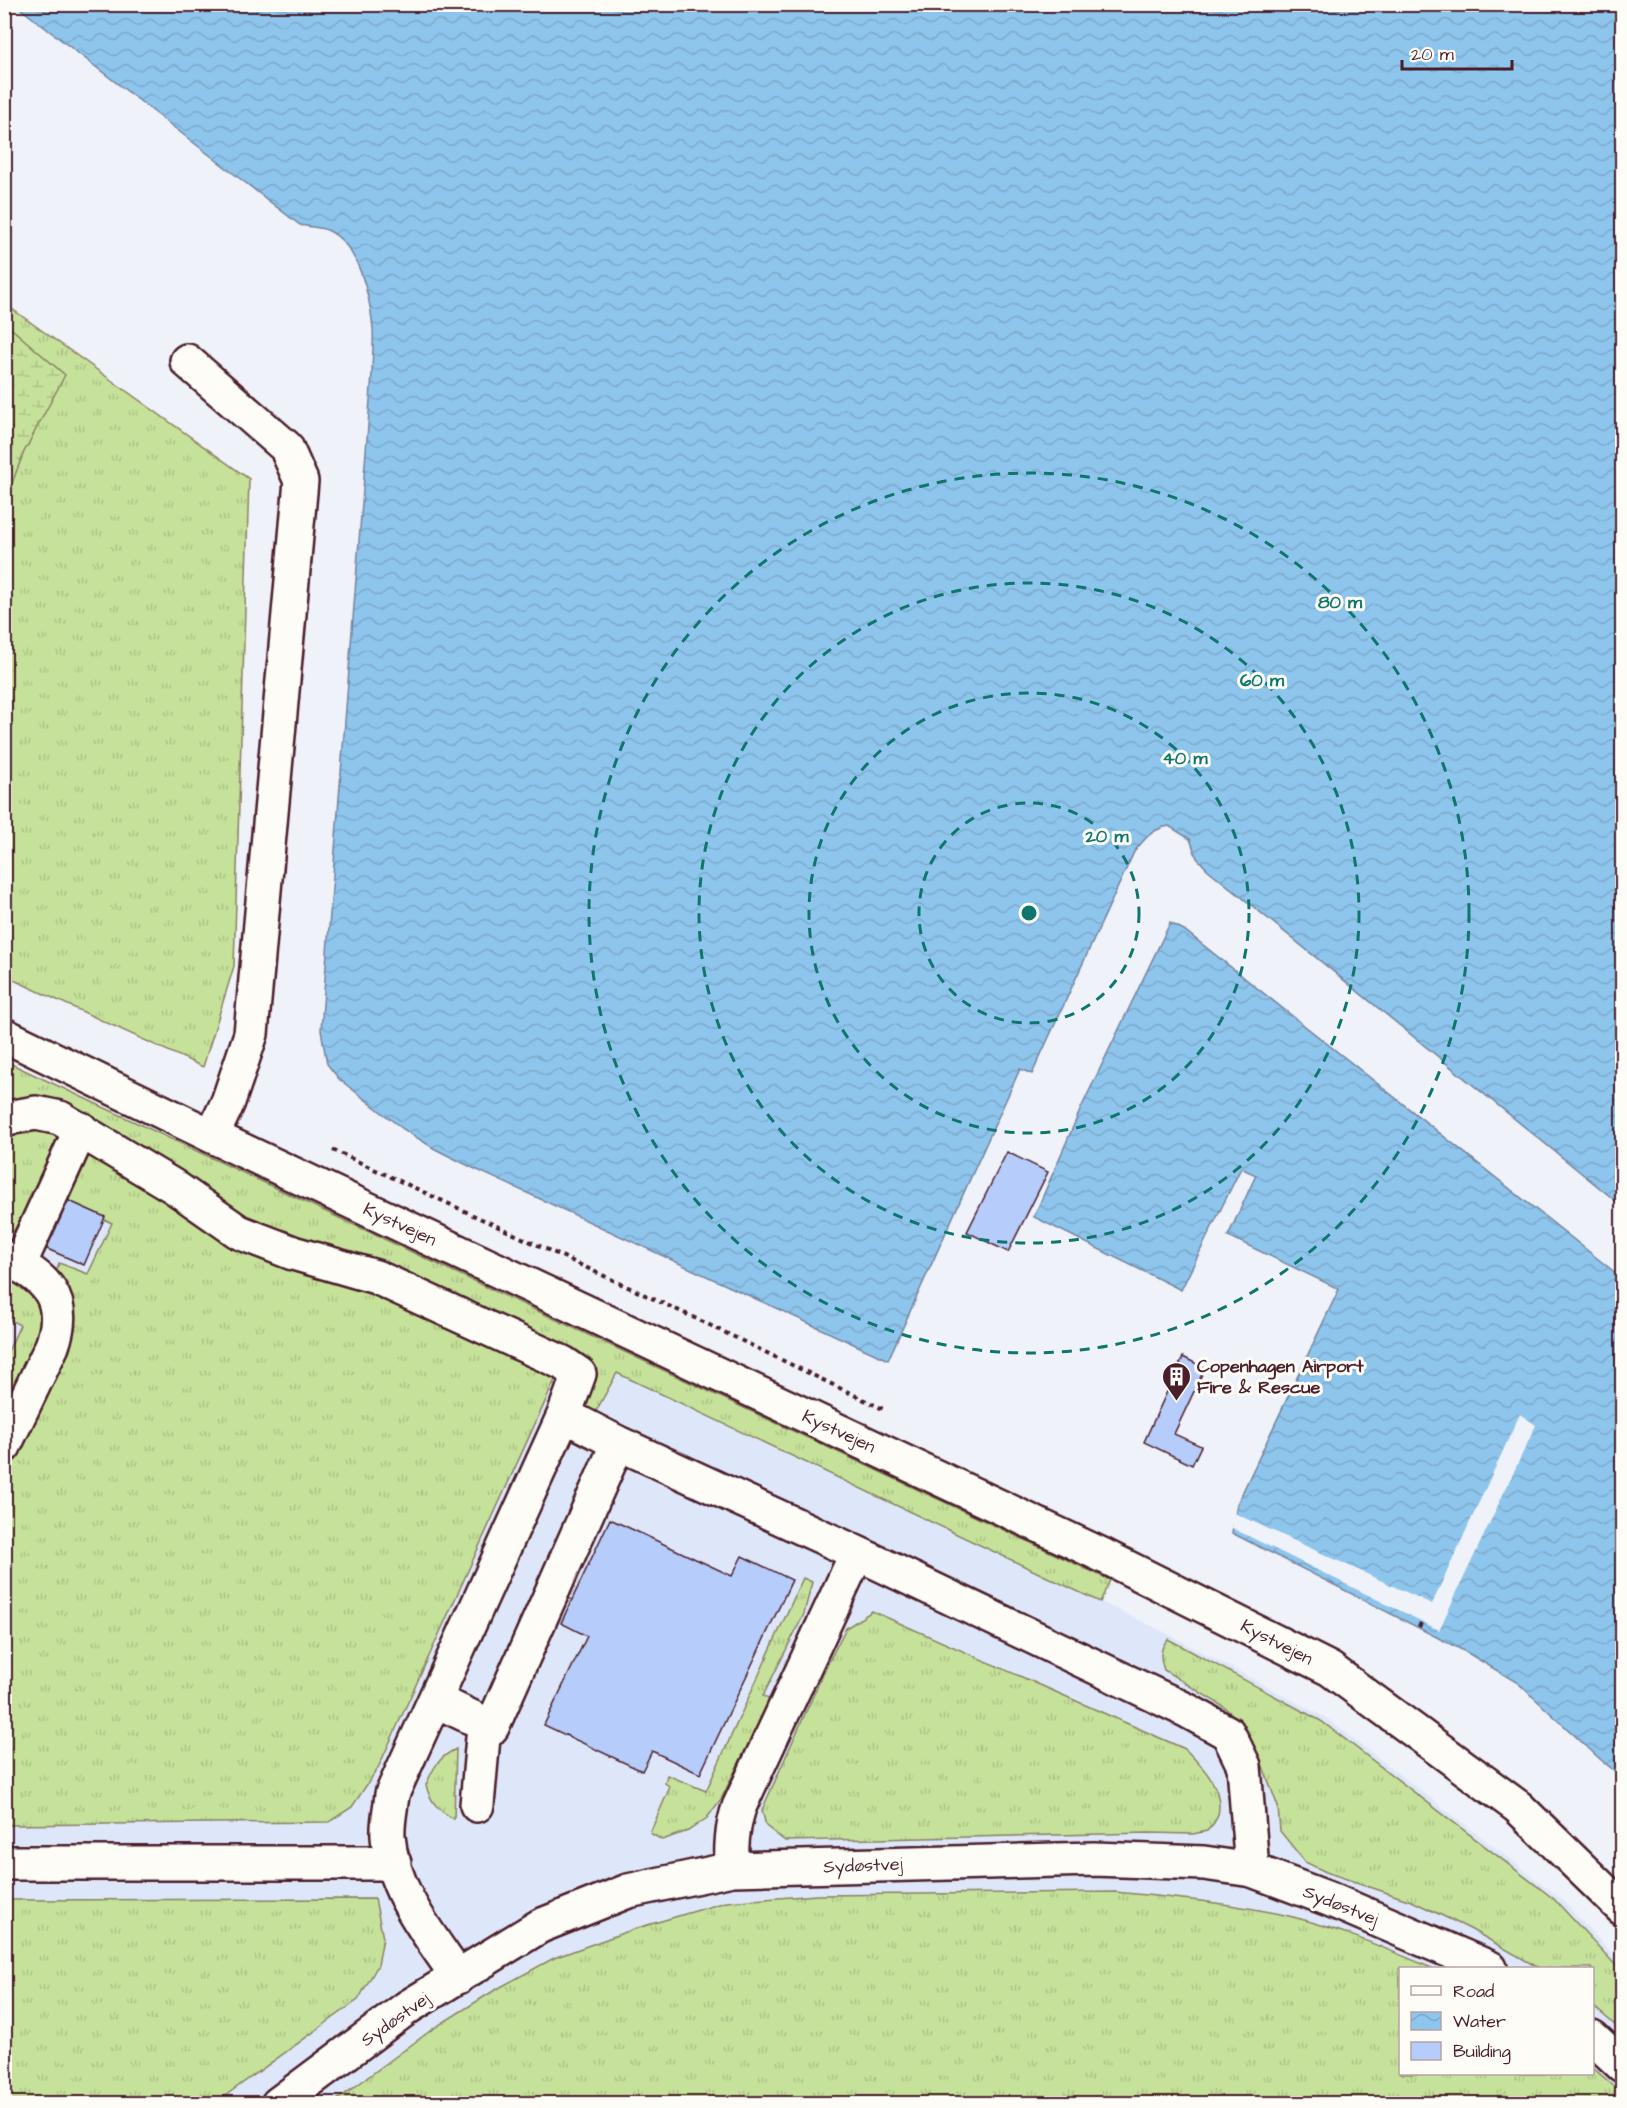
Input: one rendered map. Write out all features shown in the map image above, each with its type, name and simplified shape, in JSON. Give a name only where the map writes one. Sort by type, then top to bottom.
[{"type":"street","points":[[187,361],[286,447],[301,481],[251,1034],[228,1102],[212,1136]]},
{"type":"street","name":"Kystvejen","points":[[4,1035],[212,1136],[1104,1556],[1330,1669],[1518,1806],[1623,1908]]},
{"type":"street","points":[[4,1121],[36,1113],[60,1118],[173,1186],[239,1232],[293,1253],[376,1277],[563,1363],[579,1374],[564,1415],[392,1794],[388,1835],[396,1875],[411,1908],[458,1977]]},
{"type":"street","points":[[4,1446],[57,1330],[59,1314],[56,1301],[41,1278],[12,1262],[81,1129]]},
{"type":"street","points":[[564,1415],[618,1443],[857,1553],[1186,1710],[1228,1733],[1244,1766],[1252,1870]]},
{"type":"street","points":[[477,1805],[483,1737],[492,1727],[618,1443]]},
{"type":"street","points":[[732,1869],[731,1842],[740,1807],[857,1553]]},
{"type":"street","points":[[435,1700],[492,1727]]},
{"type":"street","name":"Sydøstvej","points":[[278,2103],[408,2007],[540,1926],[628,1891],[732,1869],[1094,1859],[1204,1863],[1252,1870],[1329,1899],[1488,1967]]},
{"type":"street","points":[[4,1863],[394,1863]]},
{"type":"street","points":[[1594,2038],[1623,2065]]},
{"type":"path","points":[[1419,1628],[1422,1621]]},
{"type":"shaded area","points":[[4,1083],[1160,1630],[1326,1718],[1558,1896],[1622,1964],[1622,2103],[5,2103]]},
{"type":"green space","points":[[5,304],[249,479],[234,966],[203,1067],[5,976]]},
{"type":"green space","points":[[5,323],[65,375],[24,452],[5,501]]},
{"type":"green space","points":[[5,1061],[1110,1580],[1100,1602],[617,1373],[590,1422],[576,1416],[594,1375],[313,1249],[5,1104]]},
{"type":"green space","points":[[41,1127],[62,1137],[14,1231],[5,1231],[5,1131]]},
{"type":"green space","points":[[84,1147],[560,1369],[378,1768],[352,1807],[329,1822],[5,1825],[5,1479],[76,1326],[69,1301],[54,1278],[59,1263],[88,1274],[112,1223],[57,1199]]},
{"type":"green space","points":[[5,1271],[32,1286],[48,1321],[5,1426],[5,1358],[20,1325],[5,1317]]},
{"type":"green space","points":[[803,1578],[812,1582],[804,1614],[763,1696],[770,1700],[721,1799],[707,1818],[688,1831],[662,1840],[650,1833],[670,1787],[665,1783],[667,1775],[706,1791]]},
{"type":"green space","points":[[872,1611],[1185,1749],[1199,1763],[1215,1787],[1219,1805],[1215,1822],[1207,1831],[1193,1834],[785,1841],[766,1826],[762,1810],[826,1667],[846,1628]]},
{"type":"green space","points":[[1168,1639],[1321,1721],[1554,1899],[1622,1972],[1622,2031],[1594,2007],[1594,1967],[1537,1967],[1470,1929],[1414,1902],[1326,1872],[1305,1862],[1280,1831],[1278,1807],[1261,1761],[1243,1724],[1224,1707],[1164,1670],[1161,1654]]},
{"type":"green space","points":[[456,1749],[454,1819],[436,1805],[426,1785],[437,1764]]},
{"type":"green space","points":[[1115,1892],[1227,1905],[1293,1917],[1346,1933],[1430,1967],[1399,1967],[1399,2075],[1594,2075],[1594,2069],[1622,2093],[1622,2103],[333,2103],[434,2028],[495,1990],[554,1958],[634,1929],[726,1902],[817,1895]]},
{"type":"green space","points":[[375,1899],[383,1938],[378,1965],[358,2000],[215,2103],[5,2103],[5,1900]]},
{"type":"water","points":[[16,5],[1622,5],[1622,1206],[1207,869],[1197,858],[1190,839],[1169,826],[1149,835],[1134,852],[1032,1074],[1020,1069],[888,1360],[471,1167],[435,1149],[403,1129],[339,1079],[327,1064],[321,1030],[372,374],[373,328],[366,287],[355,259],[338,237],[324,229],[300,225]]},
{"type":"water","points":[[1170,923],[1184,930],[1622,1278],[1622,1777],[1518,1683],[1466,1652],[1232,1533],[1237,1504],[1339,1289],[1228,1236],[1256,1175],[1241,1168],[1181,1290],[1034,1217],[1082,1106]]},
{"type":"pier","points":[[1520,1414],[1536,1425],[1439,1630],[1232,1528],[1234,1513],[1432,1604]]},
{"type":"building","points":[[1007,1152],[1048,1172],[1008,1252],[967,1232]]},
{"type":"building","points":[[67,1200],[105,1217],[84,1265],[45,1248]]},
{"type":"building","name":"Copenhagen Airport Fire & Rescue","points":[[1183,1357],[1205,1368],[1174,1434],[1201,1446],[1192,1465],[1144,1442]]},
{"type":"building","points":[[610,1519],[732,1576],[742,1556],[792,1580],[700,1774],[652,1751],[642,1771],[544,1725],[587,1636],[561,1623]]},
{"type":"place","name":"Copenhagen Airport Fire & Rescue","points":[[1176,1402]]}]
